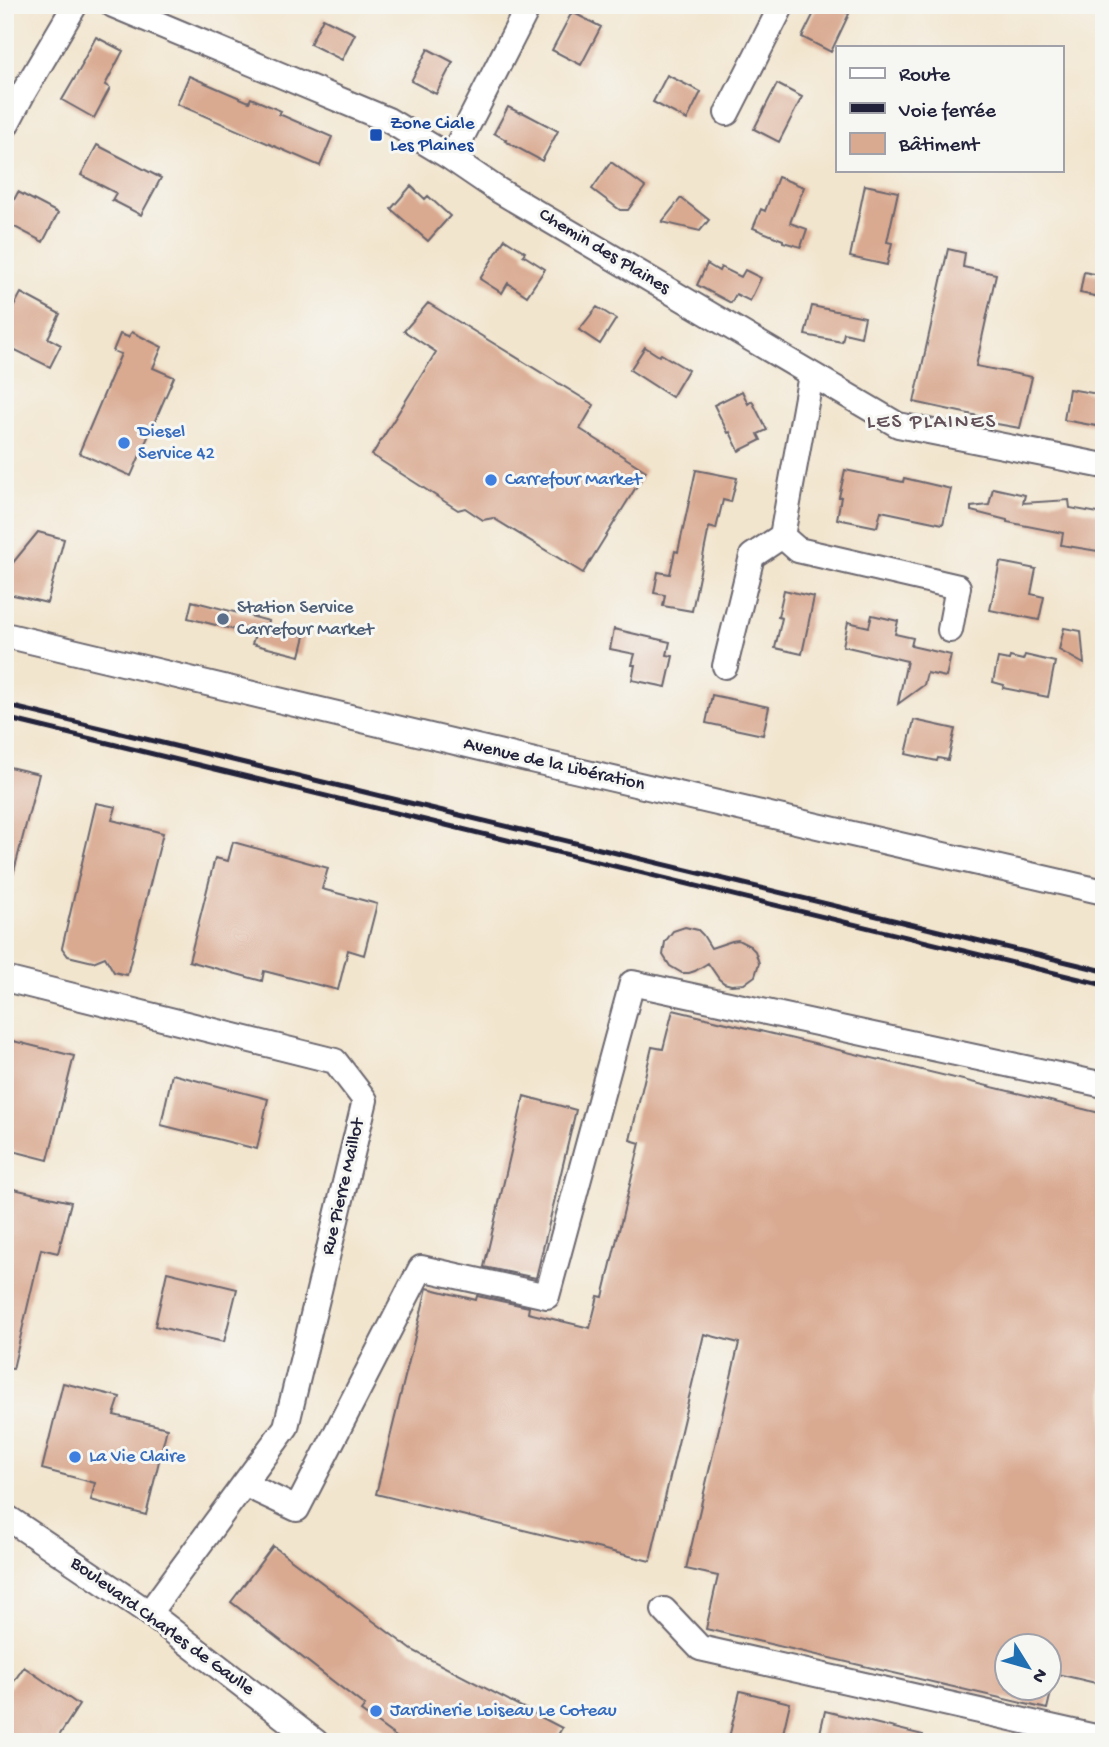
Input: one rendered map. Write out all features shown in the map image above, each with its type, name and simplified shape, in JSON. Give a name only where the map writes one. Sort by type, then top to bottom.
[{"type":"street","points":[[5,127],[75,5]]},
{"type":"street","name":"Chemin des Plaines","points":[[113,5],[388,120],[498,190],[898,425],[1104,466]]},
{"type":"street","points":[[451,158],[529,5]]},
{"type":"street","points":[[727,113],[782,5]]},
{"type":"street","points":[[725,666],[752,556],[782,536],[811,374]]},
{"type":"street","points":[[782,536],[799,550],[958,587],[950,631]]},
{"type":"street","name":"Avenue de la Libération","points":[[5,635],[1104,892]]},
{"type":"street","name":"Rue Pierre Maillot","points":[[5,979],[335,1061],[365,1100],[286,1427],[149,1613]]},
{"type":"street","points":[[244,1484],[297,1509],[421,1268],[547,1296],[632,983],[1104,1085]]},
{"type":"street","name":"Boulevard Charles de Gaulle","points":[[8,1526],[149,1613],[316,1742]]},
{"type":"street","points":[[664,1610],[700,1648],[1104,1739]]},
{"type":"building","points":[[818,5],[832,5],[849,14],[831,52],[802,37]]},
{"type":"building","points":[[572,12],[601,27],[581,65],[552,50]]},
{"type":"building","points":[[323,18],[355,34],[342,60],[310,44]]},
{"type":"building","points":[[96,37],[123,51],[105,85],[110,88],[94,118],[62,100]]},
{"type":"building","points":[[428,49],[453,62],[436,94],[411,81]]},
{"type":"building","points":[[667,75],[701,92],[687,120],[653,102]]},
{"type":"building","points":[[189,76],[249,102],[251,98],[281,111],[279,114],[332,137],[320,166],[177,104]]},
{"type":"building","points":[[777,84],[802,97],[779,142],[754,129]]},
{"type":"building","points":[[508,107],[558,131],[542,161],[494,133]]},
{"type":"building","points":[[97,145],[161,178],[141,215],[112,200],[116,193],[81,175]]},
{"type":"building","points":[[611,162],[645,187],[628,210],[620,210],[592,189]]},
{"type":"building","points":[[778,177],[804,187],[790,223],[807,229],[801,247],[753,228],[761,209],[765,211]]},
{"type":"building","points":[[865,185],[898,192],[887,242],[892,243],[887,265],[850,257]]},
{"type":"building","points":[[411,186],[425,199],[428,196],[450,216],[428,241],[391,209]]},
{"type":"building","points":[[18,192],[58,213],[43,242],[5,222]]},
{"type":"building","points":[[681,198],[709,220],[700,231],[662,222]]},
{"type":"building","points":[[505,239],[545,269],[527,296],[508,283],[502,293],[480,279]]},
{"type":"building","points":[[948,249],[965,253],[963,267],[996,274],[976,366],[1032,377],[1020,428],[914,402]]},
{"type":"building","points":[[707,264],[719,271],[721,267],[741,277],[745,270],[761,278],[750,301],[736,294],[731,303],[697,285]]},
{"type":"building","points":[[1084,272],[1104,276],[1104,298],[1080,293]]},
{"type":"building","points":[[21,293],[60,314],[48,338],[61,345],[50,367],[5,345],[5,323]]},
{"type":"building","points":[[428,303],[594,405],[580,429],[646,471],[583,573],[493,518],[483,520],[465,508],[458,510],[372,455],[436,352],[404,331]]},
{"type":"building","points":[[812,306],[865,317],[861,337],[844,333],[842,342],[805,335]]},
{"type":"building","points":[[597,307],[616,319],[600,344],[579,330]]},
{"type":"building","points":[[132,332],[162,347],[153,368],[174,377],[131,476],[79,453],[121,354],[113,351],[120,334],[128,337]]},
{"type":"building","points":[[645,347],[688,370],[672,397],[630,370]]},
{"type":"building","points":[[1069,389],[1104,395],[1102,427],[1064,420]]},
{"type":"building","points":[[742,391],[748,404],[752,401],[767,430],[758,434],[761,440],[739,451],[714,405]]},
{"type":"building","points":[[696,470],[737,478],[731,502],[723,500],[716,529],[709,527],[692,611],[663,606],[665,595],[654,593],[658,572],[670,574],[675,551],[678,552]]},
{"type":"building","points":[[845,470],[903,482],[904,478],[951,489],[943,524],[881,511],[877,527],[837,519]]},
{"type":"building","points":[[993,488],[1025,495],[1023,503],[1069,500],[1070,508],[1104,514],[1104,552],[1061,545],[1063,533],[1007,522],[971,511],[971,507],[989,505]]},
{"type":"building","points":[[38,532],[64,539],[47,603],[5,593],[11,565]]},
{"type":"building","points":[[1000,562],[1036,569],[1031,594],[1044,597],[1039,620],[990,610]]},
{"type":"building","points":[[784,590],[814,597],[802,654],[775,648],[782,618],[778,617]]},
{"type":"building","points":[[192,601],[269,621],[268,626],[305,636],[300,656],[252,644],[255,635],[188,618]]},
{"type":"building","points":[[872,615],[898,621],[895,634],[913,638],[911,646],[951,655],[946,677],[927,673],[924,685],[898,704],[907,661],[843,646],[848,622],[869,627]]},
{"type":"building","points":[[1064,628],[1081,631],[1084,664],[1059,650]]},
{"type":"building","points":[[614,629],[670,642],[667,655],[673,656],[666,687],[632,680],[635,654],[610,649]]},
{"type":"building","points":[[1025,655],[1055,662],[1048,697],[1003,688],[1004,685],[993,682],[998,658],[1023,660]]},
{"type":"building","points":[[712,695],[769,707],[763,735],[706,723]]},
{"type":"building","points":[[914,720],[955,729],[948,760],[938,758],[937,761],[906,754]]},
{"type":"building","points":[[5,766],[39,774],[12,879],[5,878]]},
{"type":"building","points":[[96,803],[116,807],[112,820],[163,833],[127,975],[114,972],[105,957],[93,962],[68,956],[62,948]]},
{"type":"building","points":[[233,842],[328,868],[322,889],[377,904],[364,955],[348,950],[338,990],[264,971],[262,981],[189,961],[215,858],[228,861]]},
{"type":"building","points":[[685,927],[698,930],[711,948],[738,940],[750,946],[759,963],[755,976],[744,984],[731,985],[719,979],[708,963],[689,973],[682,973],[670,966],[663,955],[665,942],[673,931]]},
{"type":"building","points":[[673,1010],[1104,1114],[1104,1685],[1064,1676],[1064,1632],[993,1632],[993,1696],[706,1629],[718,1576],[686,1569],[739,1343],[704,1334],[650,1561],[376,1494],[427,1288],[476,1300],[477,1296],[529,1307],[528,1313],[590,1328],[598,1296],[603,1297],[640,1143],[630,1140],[652,1047],[663,1049]]},
{"type":"building","points":[[5,1039],[74,1056],[48,1160],[5,1149]]},
{"type":"building","points":[[172,1074],[268,1099],[257,1149],[161,1125]]},
{"type":"building","points":[[524,1096],[576,1110],[536,1278],[484,1267]]},
{"type":"building","points":[[5,1187],[71,1202],[58,1253],[41,1249],[13,1369],[5,1368]]},
{"type":"building","points":[[167,1272],[237,1289],[224,1342],[155,1326]]},
{"type":"building","points":[[63,1383],[120,1397],[114,1415],[167,1428],[146,1515],[91,1500],[95,1483],[42,1469]]},
{"type":"building","points":[[273,1546],[412,1650],[562,1728],[554,1742],[403,1742],[361,1711],[365,1706],[231,1602]]},
{"type":"building","points":[[24,1667],[79,1705],[55,1742],[5,1742],[5,1694]]},
{"type":"building","points":[[740,1691],[790,1703],[781,1742],[728,1742]]},
{"type":"building","points":[[1017,1702],[1049,1702],[1047,1709]]},
{"type":"building","points":[[825,1711],[923,1735],[922,1742],[818,1742]]},
{"type":"railway","points":[[5,705],[1104,971]]},
{"type":"railway","points":[[5,718],[1104,985]]},
{"type":"place","name":"Zone Ciale Les Plaines","points":[[376,135]]},
{"type":"place","name":"Diesel Service 42","points":[[124,443]]},
{"type":"place","name":"Carrefour Market","points":[[491,480]]},
{"type":"place","name":"Station Service Carrefour Market","points":[[223,619]]},
{"type":"place","name":"La Vie Claire","points":[[75,1457]]},
{"type":"place","name":"Jardinerie Loiseau Le Coteau","points":[[376,1711]]},
{"type":"district","name":"LES PLAINES","points":[[932,423]]}]
